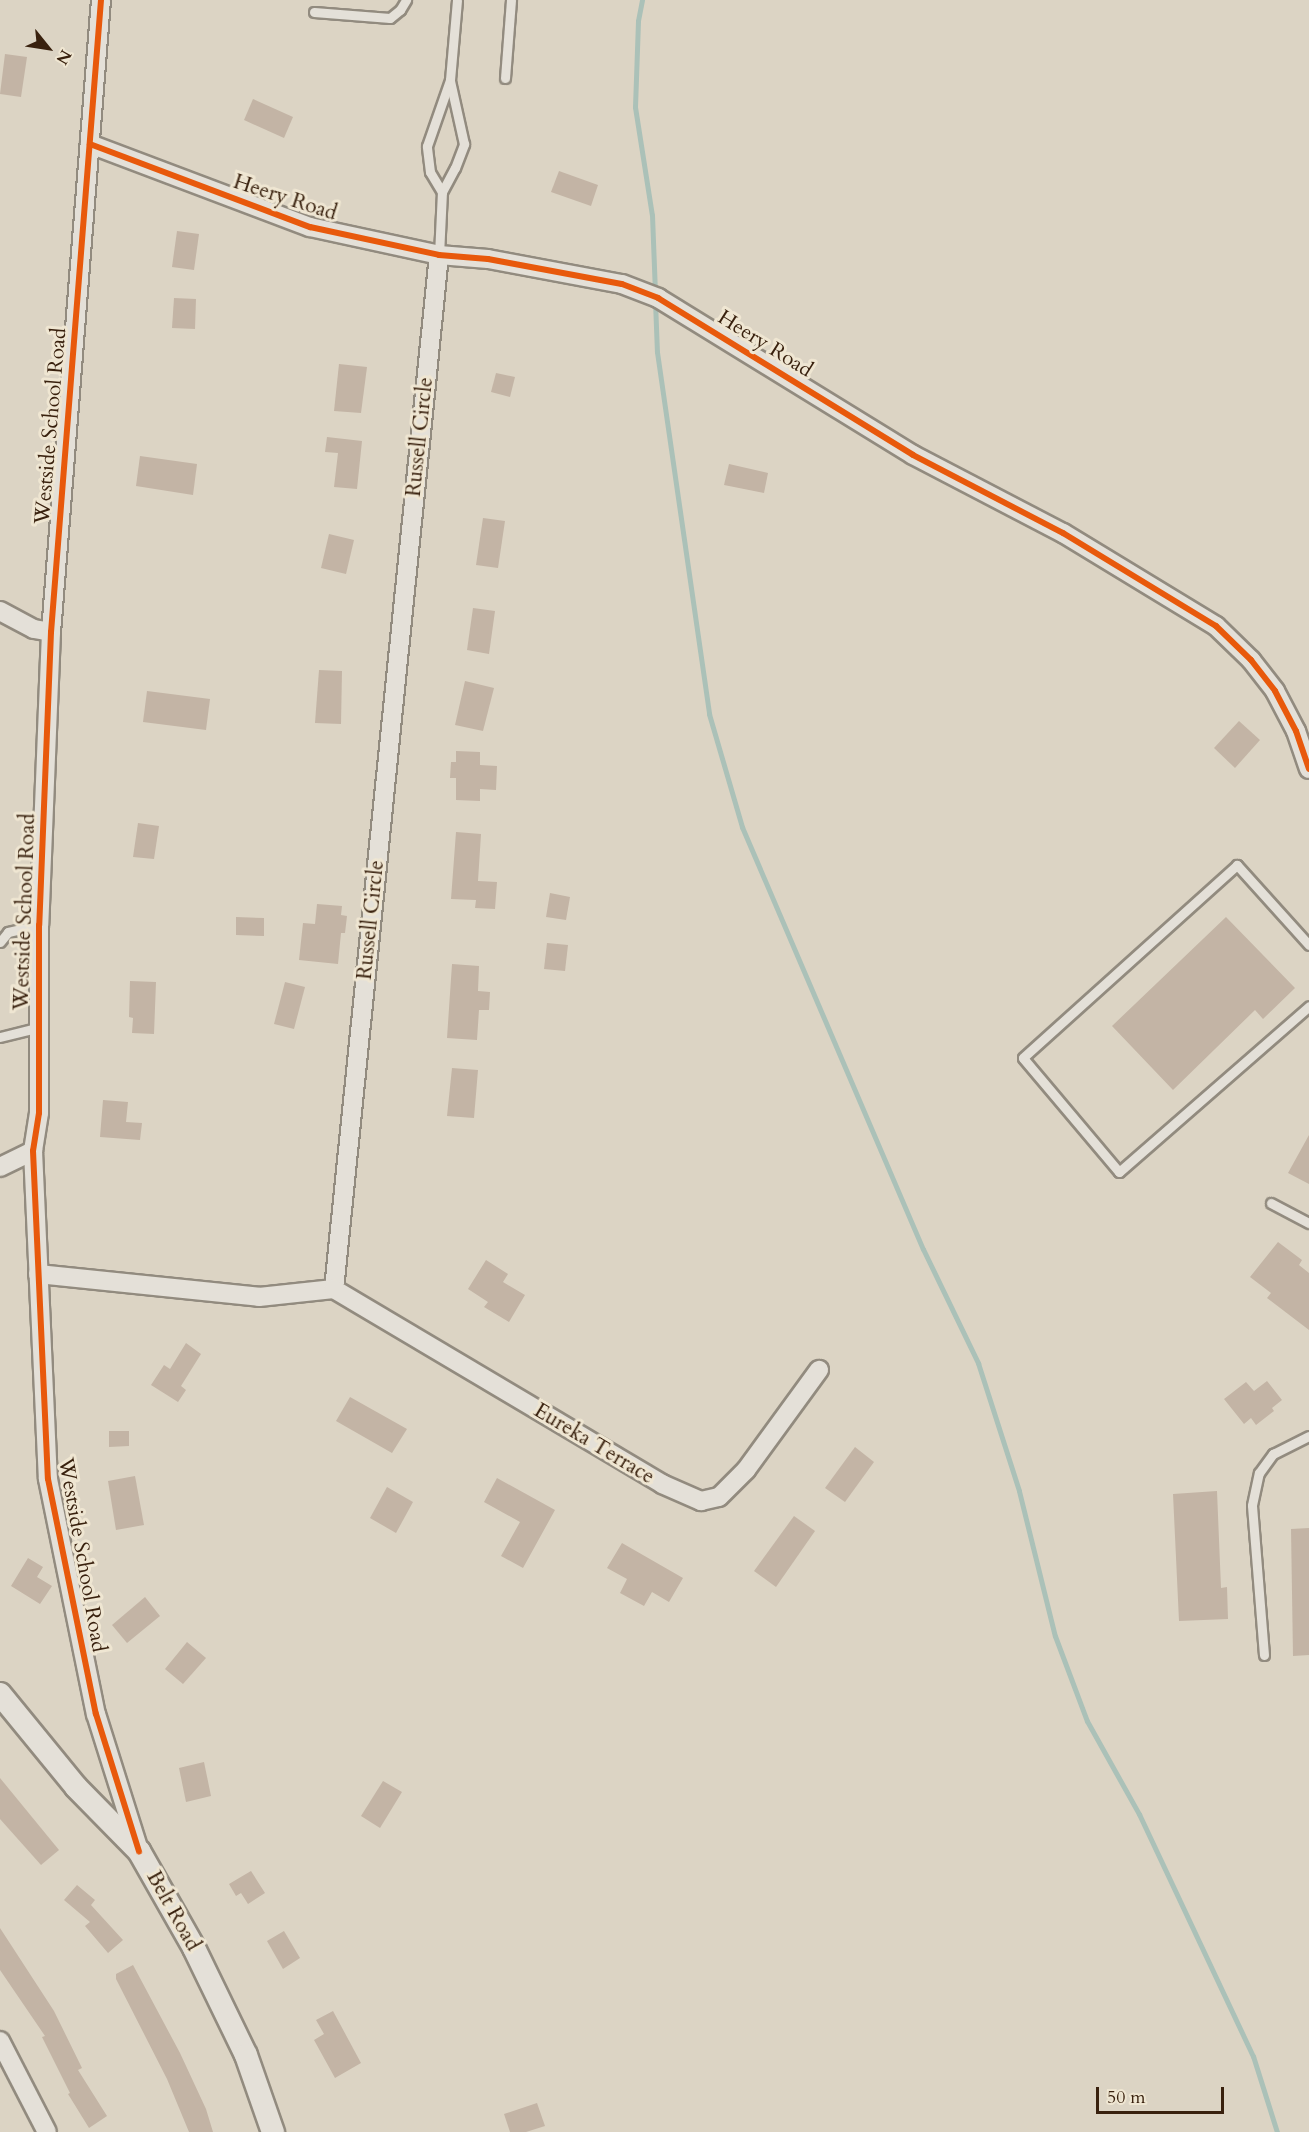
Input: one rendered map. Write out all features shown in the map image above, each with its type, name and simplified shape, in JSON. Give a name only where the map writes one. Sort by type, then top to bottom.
[{"type":"street","name":"Westside School Road","points":[[101,0],[51,632],[39,925],[37,1028],[39,1113],[33,1151],[48,1479],[96,1714],[139,1851]]},
{"type":"street","name":"Heery Road","points":[[90,144],[310,227],[439,255],[488,259],[622,284],[658,298],[913,455],[1063,532],[1216,626],[1251,660],[1275,691],[1296,731],[1309,769]]},
{"type":"street","name":"Russell Circle","points":[[334,1289],[439,255]]},
{"type":"street","points":[[0,611],[34,628],[51,632]]},
{"type":"street","points":[[0,1167],[33,1151]]},
{"type":"street","points":[[38,1274],[260,1297],[334,1289]]},
{"type":"street","name":"Eureka Terrace","points":[[334,1289],[662,1484],[701,1501],[719,1497],[746,1470],[819,1370]]},
{"type":"street","name":"Belt Road","points":[[0,1694],[76,1787],[139,1851],[194,1948],[246,2055],[273,2132]]},
{"type":"street","points":[[0,2041],[47,2132]]},
{"type":"lane","points":[[314,12],[390,18],[400,10],[406,0]]},
{"type":"lane","points":[[442,192],[430,172],[427,146],[450,80],[457,0]]},
{"type":"lane","points":[[505,78],[511,0]]},
{"type":"lane","points":[[439,255],[442,192],[455,168],[464,144],[450,80]]},
{"type":"lane","points":[[1309,945],[1237,865],[1023,1058],[1119,1172],[1309,1006]]},
{"type":"lane","points":[[0,942],[8,932],[39,925]]},
{"type":"lane","points":[[0,1037],[37,1028]]},
{"type":"lane","points":[[1271,1203],[1309,1223]]},
{"type":"lane","points":[[1264,1655],[1252,1505],[1259,1473],[1273,1454],[1309,1436]]},
{"type":"building","points":[[5,54],[27,57],[21,97],[0,94]]},
{"type":"building","points":[[253,99],[293,117],[284,138],[244,120]]},
{"type":"building","points":[[559,171],[598,185],[591,206],[551,192]]},
{"type":"building","points":[[177,231],[199,234],[194,270],[172,267]]},
{"type":"building","points":[[174,298],[196,299],[195,329],[172,328]]},
{"type":"building","points":[[339,364],[367,367],[361,413],[334,411]]},
{"type":"building","points":[[496,373],[515,377],[510,397],[491,392]]},
{"type":"building","points":[[327,437],[362,441],[357,489],[334,487],[338,453],[325,452]]},
{"type":"building","points":[[140,456],[197,464],[193,495],[136,486]]},
{"type":"building","points":[[729,464],[768,473],[764,493],[724,485]]},
{"type":"building","points":[[483,518],[505,521],[498,568],[476,565]]},
{"type":"building","points":[[329,534],[354,540],[346,574],[321,568]]},
{"type":"building","points":[[473,608],[495,611],[489,654],[467,650]]},
{"type":"building","points":[[319,670],[342,671],[341,724],[315,723]]},
{"type":"building","points":[[465,681],[494,688],[483,731],[455,725]]},
{"type":"building","points":[[147,691],[210,699],[206,730],[143,722]]},
{"type":"building","points":[[1239,721],[1260,740],[1235,768],[1214,748]]},
{"type":"building","points":[[456,751],[480,752],[480,765],[497,766],[496,790],[480,789],[480,801],[456,800],[456,778],[450,778],[451,762],[456,762]]},
{"type":"building","points":[[138,823],[159,826],[154,859],[133,857]]},
{"type":"building","points":[[456,832],[481,834],[478,881],[497,882],[495,909],[475,908],[476,900],[451,899]]},
{"type":"building","points":[[550,893],[570,897],[566,920],[546,917]]},
{"type":"building","points":[[317,904],[342,906],[341,915],[347,916],[345,933],[341,933],[338,964],[299,960],[303,923],[315,924]]},
{"type":"building","points":[[236,917],[264,918],[264,936],[236,935]]},
{"type":"building","points":[[1226,917],[1295,988],[1263,1019],[1255,1010],[1173,1090],[1112,1026]]},
{"type":"building","points":[[547,943],[568,945],[565,971],[544,969]]},
{"type":"building","points":[[452,964],[479,966],[478,991],[490,992],[489,1010],[479,1010],[477,1040],[447,1038]]},
{"type":"building","points":[[130,981],[156,982],[154,1034],[132,1033],[133,1018],[129,1017]]},
{"type":"building","points":[[285,982],[305,987],[294,1029],[274,1024]]},
{"type":"building","points":[[452,1068],[478,1070],[474,1118],[447,1116]]},
{"type":"building","points":[[103,1100],[128,1102],[126,1122],[142,1123],[140,1140],[100,1137]]},
{"type":"building","points":[[1309,1135],[1309,1184],[1288,1173]]},
{"type":"building","points":[[1278,1242],[1302,1260],[1299,1265],[1309,1273],[1309,1330],[1267,1298],[1271,1293],[1250,1277]]},
{"type":"building","points":[[486,1260],[508,1274],[503,1282],[525,1295],[509,1322],[484,1307],[488,1302],[468,1289]]},
{"type":"building","points":[[186,1343],[201,1354],[181,1386],[186,1390],[178,1402],[151,1385],[164,1365],[170,1369]]},
{"type":"building","points":[[1267,1381],[1282,1400],[1272,1408],[1274,1411],[1256,1425],[1251,1418],[1244,1424],[1224,1399],[1246,1382],[1254,1391]]},
{"type":"building","points":[[350,1397],[407,1429],[392,1453],[336,1421]]},
{"type":"building","points":[[109,1431],[129,1431],[129,1446],[109,1447]]},
{"type":"building","points":[[855,1447],[874,1462],[845,1502],[825,1488]]},
{"type":"building","points":[[135,1476],[144,1525],[116,1530],[108,1481]]},
{"type":"building","points":[[497,1478],[555,1510],[523,1568],[501,1556],[520,1522],[484,1502]]},
{"type":"building","points":[[387,1487],[413,1502],[396,1533],[370,1518]]},
{"type":"building","points":[[1217,1491],[1221,1588],[1227,1587],[1228,1619],[1179,1621],[1173,1494]]},
{"type":"building","points":[[794,1516],[815,1531],[776,1587],[754,1571]]},
{"type":"building","points":[[1309,1528],[1309,1655],[1293,1656],[1291,1529]]},
{"type":"building","points":[[622,1543],[683,1578],[669,1602],[652,1592],[644,1606],[620,1593],[627,1579],[607,1568]]},
{"type":"building","points":[[28,1558],[43,1567],[37,1577],[52,1586],[40,1604],[11,1586]]},
{"type":"building","points":[[145,1597],[160,1616],[127,1643],[112,1625]]},
{"type":"building","points":[[187,1642],[206,1658],[183,1684],[165,1669]]},
{"type":"building","points":[[204,1762],[211,1796],[186,1802],[179,1768]]},
{"type":"building","points":[[0,1778],[59,1850],[41,1865],[0,1819]]},
{"type":"building","points":[[383,1781],[402,1792],[380,1828],[361,1816]]},
{"type":"building","points":[[251,1871],[265,1893],[248,1904],[241,1893],[236,1896],[229,1884]]},
{"type":"building","points":[[77,1885],[95,1900],[91,1905],[123,1940],[108,1953],[85,1926],[90,1922],[64,1900]]},
{"type":"building","points":[[0,1928],[54,2011],[82,2068],[78,2070],[107,2116],[89,2128],[68,2094],[70,2093],[42,2037],[45,2036],[0,1970]]},
{"type":"building","points":[[284,1931],[300,1958],[283,1969],[267,1941]]},
{"type":"building","points":[[133,1965],[180,2053],[206,2109],[213,2132],[189,2132],[167,2079],[116,1979],[116,1974]]},
{"type":"building","points":[[333,2011],[361,2063],[335,2078],[314,2040],[324,2034],[316,2020]]},
{"type":"building","points":[[537,2103],[545,2126],[526,2132],[510,2132],[504,2114]]},
{"type":"waterway","points":[[642,0],[638,21],[635,107],[652,215],[655,292]]},
{"type":"waterway","points":[[655,301],[657,352],[709,714],[742,827],[923,1249],[978,1363],[1019,1491],[1055,1636],[1087,1721],[1139,1814],[1253,2056],[1277,2132]]},
{"type":"cycle path","points":[[101,0],[51,632],[39,925],[39,1113],[33,1151],[48,1479],[96,1714],[139,1851]]},
{"type":"cycle path","points":[[90,144],[310,227],[439,255],[488,259],[622,284],[658,298],[913,455],[1063,533],[1216,626],[1251,660],[1275,691],[1296,731],[1309,769]]}]
